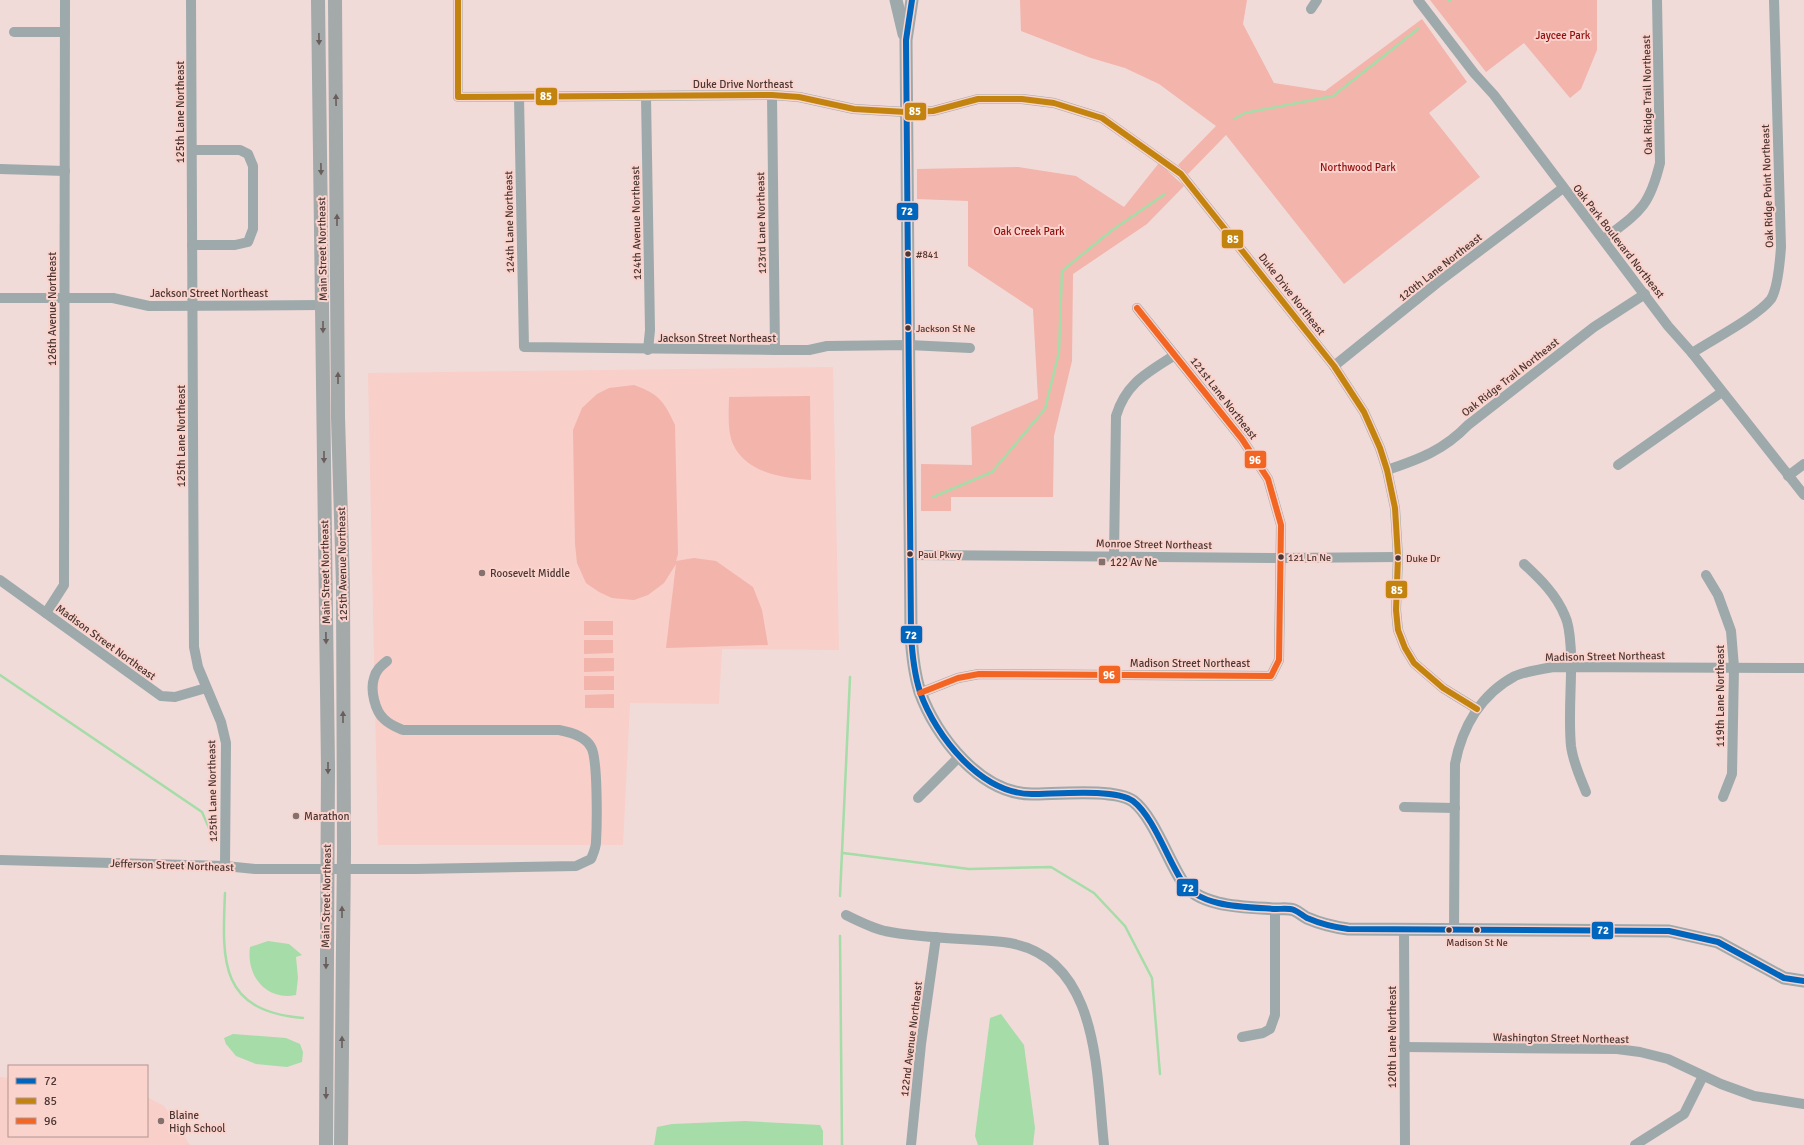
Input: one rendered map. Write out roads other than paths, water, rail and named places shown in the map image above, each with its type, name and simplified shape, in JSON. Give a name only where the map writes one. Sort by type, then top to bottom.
[{"type":"main road","name":"Main Street Northeast","points":[[318,0],[328,767],[326,1145]]},
{"type":"main road","name":"Main Street Northeast","points":[[335,0],[338,260]]},
{"type":"main road","name":"125th Avenue Northeast","points":[[338,260],[338,416],[343,586],[343,868]]},
{"type":"main road","name":"Main Street Northeast","points":[[342,1145],[343,868]]},
{"type":"street","name":"126th Avenue Northeast","points":[[46,613],[64,585],[63,299],[65,0]]},
{"type":"street","name":"125th Lane Northeast","points":[[191,0],[194,647],[198,667],[221,722],[226,743],[224,866]]},
{"type":"street","name":"Duke Drive Northeast","points":[[458,0],[458,97],[772,95],[799,96],[854,109],[906,112],[933,111],[978,99],[1022,99],[1054,103],[1102,118],[1182,174],[1334,366],[1364,412],[1380,448],[1387,470],[1395,508],[1398,557],[1396,610],[1398,630],[1405,648],[1414,663],[1443,688],[1477,709]]},
{"type":"street","points":[[896,0],[906,40]]},
{"type":"street","points":[[912,0],[906,40],[911,639],[915,672],[920,693],[931,716],[959,757],[987,780],[1008,790],[1030,794],[1101,793],[1122,796],[1134,801],[1149,820],[1182,882],[1196,896],[1220,904],[1294,910],[1325,926],[1348,929],[1669,931],[1718,942],[1784,978],[1804,981]]},
{"type":"street","points":[[1311,9],[1317,0]]},
{"type":"street","name":"Oak Park Boulevard Northeast","points":[[1418,0],[1474,73],[1494,95],[1563,188],[1604,239],[1668,326],[1692,353],[1804,495]]},
{"type":"street","name":"Oak Ridge Trail Northeast","points":[[1604,239],[1638,213],[1654,186],[1660,163],[1657,0]]},
{"type":"street","name":"Oak Ridge Point Northeast","points":[[1692,353],[1750,316],[1766,303],[1771,298],[1777,280],[1782,248],[1774,0]]},
{"type":"street","points":[[14,32],[65,32]]},
{"type":"street","name":"123rd Lane Northeast","points":[[772,95],[775,350]]},
{"type":"street","name":"124th Lane Northeast","points":[[519,97],[524,347]]},
{"type":"street","name":"124th Avenue Northeast","points":[[646,97],[650,330],[648,350]]},
{"type":"street","points":[[192,150],[240,150],[248,154],[253,166],[253,229],[248,242],[235,245],[192,245]]},
{"type":"street","points":[[0,169],[65,170]]},
{"type":"street","name":"120th Lane Northeast","points":[[1334,366],[1437,283],[1563,188]]},
{"type":"street","name":"Oak Ridge Trail Northeast","points":[[1387,470],[1417,460],[1442,448],[1468,425],[1594,327],[1645,294]]},
{"type":"street","name":"Jackson Street Northeast","points":[[0,298],[114,298],[149,306],[323,305]]},
{"type":"street","name":"121st Lane Northeast","points":[[1137,308],[1242,439],[1268,479],[1281,525],[1279,660],[1271,676]]},
{"type":"street","name":"Jackson Street Northeast","points":[[524,347],[648,350],[809,350],[827,346],[909,345],[970,348]]},
{"type":"street","points":[[1114,556],[1116,416],[1120,401],[1132,385],[1145,374],[1175,355]]},
{"type":"street","points":[[1618,465],[1722,392]]},
{"type":"street","points":[[1788,476],[1804,464]]},
{"type":"street","name":"Monroe Street Northeast","points":[[911,556],[1281,558],[1398,557]]},
{"type":"street","points":[[1524,564],[1545,584],[1557,599],[1566,617],[1570,638],[1572,746],[1577,768],[1586,792]]},
{"type":"street","name":"119th Lane Northeast","points":[[1706,575],[1718,594],[1731,631],[1734,667],[1732,774],[1723,797]]},
{"type":"street","name":"Madison Street Northeast","points":[[0,580],[161,696],[175,697],[206,688]]},
{"type":"street","name":"Jefferson Street Northeast","points":[[0,860],[224,866],[255,869],[576,866],[591,859],[596,843],[596,768],[592,747],[587,742],[576,734],[559,730],[419,732],[398,728],[383,718],[376,706],[373,693],[373,679],[379,668],[387,661]]},
{"type":"street","name":"Madison Street Northeast","points":[[1454,930],[1455,764],[1459,743],[1468,724],[1477,709],[1493,690],[1516,676],[1539,670],[1571,667],[1804,668]]},
{"type":"street","name":"Madison Street Northeast","points":[[920,693],[958,678],[979,674],[1271,676]]},
{"type":"street","points":[[918,798],[959,757]]},
{"type":"street","points":[[1404,807],[1455,808]]},
{"type":"street","points":[[1242,1037],[1253,1036],[1270,1030],[1275,1015],[1275,909]]},
{"type":"street","points":[[846,915],[884,930],[936,937],[1004,943],[1025,947],[1048,960],[1070,980],[1079,997],[1093,1043],[1104,1145]]},
{"type":"street","name":"120th Lane Northeast","points":[[1404,930],[1405,1145]]},
{"type":"street","name":"122nd Avenue Northeast","points":[[912,1145],[921,1044],[936,937]]},
{"type":"street","name":"Washington Street Northeast","points":[[1404,1047],[1617,1049],[1668,1059],[1704,1076],[1754,1096],[1804,1104]]},
{"type":"street","points":[[1635,1145],[1684,1114],[1704,1076]]},
{"type":"waterway","points":[[1234,119],[1245,113],[1333,96],[1418,29]]},
{"type":"waterway","points":[[933,497],[992,472],[1045,409],[1059,352],[1062,271],[1111,231],[1165,194]]},
{"type":"waterway","points":[[0,675],[202,812],[209,828]]},
{"type":"waterway","points":[[840,896],[850,677]]},
{"type":"waterway","points":[[843,853],[969,869],[1051,867],[1094,893],[1125,926],[1152,978],[1160,1074]]},
{"type":"waterway","points":[[225,893],[224,940],[226,961],[231,978],[241,993],[255,1005],[275,1013],[303,1018]]},
{"type":"waterway","points":[[840,936],[842,1145]]},
{"type":"place","name":"#841","points":[[908,254]]},
{"type":"place","name":"Jackson St Ne","points":[[908,328]]},
{"type":"place","name":"Paul Pkwy","points":[[910,554]]},
{"type":"place","name":"121 Ln Ne","points":[[1281,557]]},
{"type":"place","name":"Duke Dr","points":[[1398,558]]},
{"type":"place","name":"122 Av Ne","points":[[1102,562]]},
{"type":"place","name":"Roosevelt Middle","points":[[482,573]]},
{"type":"place","name":"Marathon","points":[[296,816]]},
{"type":"place","name":"Madison St Ne","points":[[1477,930]]},
{"type":"place","name":"Blaine High School","points":[[161,1121]]},
{"type":"park label","name":"Jaycee Park","points":[[1563,35]]},
{"type":"park label","name":"Northwood Park","points":[[1358,167]]},
{"type":"park label","name":"Oak Creek Park","points":[[1029,231]]}]
